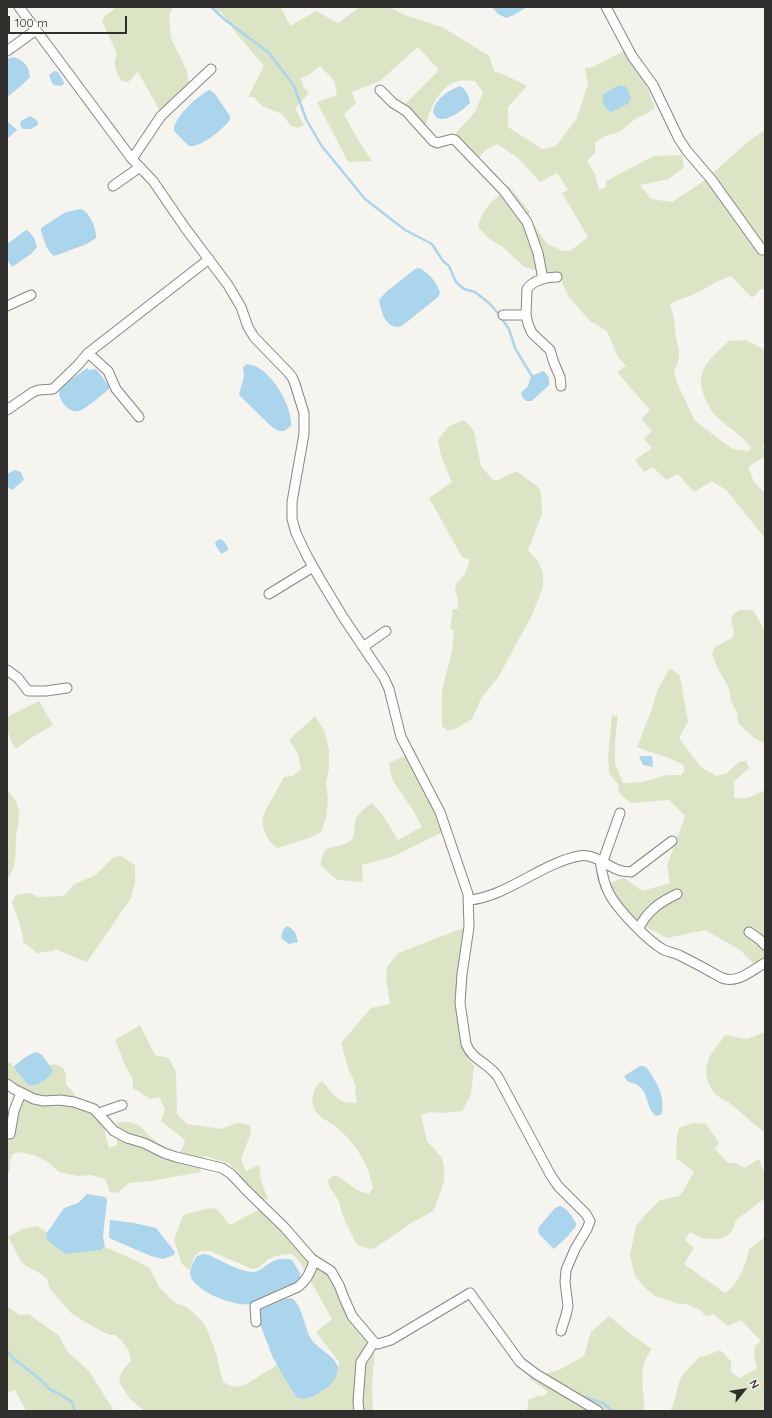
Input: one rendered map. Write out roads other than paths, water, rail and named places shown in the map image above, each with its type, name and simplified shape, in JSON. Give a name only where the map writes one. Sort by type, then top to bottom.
[{"type":"street","points":[[19,7],[132,159],[157,186],[234,295],[254,337],[287,371],[295,384],[304,413],[304,434],[292,502],[292,518],[301,544],[313,567],[343,617],[384,678],[389,689],[401,737],[440,812],[462,872],[468,894],[469,928],[460,992],[460,1002],[468,1050],[475,1058],[490,1068],[498,1077],[550,1174],[558,1186],[586,1214],[590,1221],[587,1229],[574,1249],[566,1270],[565,1282],[568,1306],[561,1331]]},
{"type":"street","points":[[606,7],[632,56],[653,85],[679,138],[711,179],[762,250],[765,248]]},
{"type":"street","points":[[7,51],[36,30]]},
{"type":"street","points":[[132,159],[154,124],[161,116],[211,69]]},
{"type":"street","points":[[380,90],[393,103],[406,112],[433,141],[437,143],[452,139],[455,140],[504,192],[527,222],[538,253],[543,279]]},
{"type":"street","points":[[113,186],[140,167]]},
{"type":"street","points":[[7,410],[33,392],[53,389],[88,353],[209,259]]},
{"type":"street","points":[[557,276],[543,279],[529,286],[527,289],[526,315],[532,333],[550,350],[560,377],[561,386]]},
{"type":"street","points":[[7,306],[31,296]]},
{"type":"street","points":[[503,315],[526,315]]},
{"type":"street","points":[[88,353],[108,371],[116,388],[139,417]]},
{"type":"street","points":[[269,594],[313,567]]},
{"type":"street","points":[[363,647],[386,632]]},
{"type":"street","points":[[7,670],[18,678],[28,691],[46,691],[67,688]]},
{"type":"street","points":[[620,813],[602,861],[603,877],[609,894],[617,905],[639,928],[665,951],[676,954],[726,980],[738,979],[765,962]]},
{"type":"street","points":[[469,900],[483,898],[572,858],[584,856],[602,861],[621,871],[631,872],[672,841]]},
{"type":"street","points":[[639,928],[648,913],[666,899],[677,894]]},
{"type":"street","points":[[749,932],[765,945]]},
{"type":"street","points":[[7,1084],[34,1099],[74,1102],[94,1109],[114,1131],[127,1138],[176,1157],[222,1168],[231,1174],[285,1228],[314,1261],[331,1271],[339,1285],[352,1316],[374,1342],[378,1344],[391,1340],[470,1293],[520,1362],[536,1374],[598,1411]]},
{"type":"street","points":[[10,1134],[14,1111],[21,1092]]},
{"type":"street","points":[[99,1113],[122,1105]]},
{"type":"street","points":[[256,1322],[255,1306],[298,1287],[310,1274],[314,1261]]},
{"type":"street","points":[[359,1411],[358,1402],[361,1362],[374,1342]]},
{"type":"water","points":[[492,7],[527,7],[506,18],[498,14]]},
{"type":"water","points":[[13,57],[20,59],[25,64],[30,77],[7,97],[7,59]]},
{"type":"water","points":[[54,71],[58,72],[63,80],[64,84],[61,86],[54,85],[51,81],[49,75]]},
{"type":"water","points":[[620,85],[626,87],[631,97],[629,103],[611,112],[606,109],[603,94]]},
{"type":"water","points":[[460,86],[467,93],[470,103],[451,117],[440,119],[436,117],[433,112],[434,107],[440,99],[451,90]]},
{"type":"water","points":[[210,90],[215,94],[230,116],[230,120],[217,133],[205,141],[194,146],[189,146],[174,131],[177,120],[199,96]]},
{"type":"water","points":[[30,116],[37,121],[38,125],[31,129],[23,129],[20,125],[21,121]]},
{"type":"water","points":[[7,121],[17,130],[7,139]]},
{"type":"water","points":[[81,209],[90,217],[96,238],[87,244],[54,256],[47,248],[41,228],[66,212]]},
{"type":"water","points":[[26,230],[33,237],[37,247],[31,254],[12,267],[7,259],[7,244]]},
{"type":"water","points":[[419,268],[432,278],[440,293],[438,297],[402,326],[392,326],[383,315],[379,300],[386,292],[415,269]]},
{"type":"water","points":[[247,364],[255,366],[263,371],[278,388],[284,398],[291,418],[291,426],[284,431],[279,431],[273,428],[239,395],[244,376],[243,367]]},
{"type":"water","points":[[87,368],[89,370],[96,369],[109,386],[109,389],[82,410],[71,410],[61,400],[59,391],[61,387]]},
{"type":"water","points":[[544,371],[549,378],[549,385],[532,401],[526,401],[522,397],[521,393],[528,386],[531,376]]},
{"type":"water","points":[[15,470],[21,472],[24,480],[12,490],[7,487],[7,474]]},
{"type":"water","points":[[221,539],[226,544],[228,550],[221,554],[215,544],[216,541]]},
{"type":"water","points":[[639,756],[652,756],[653,767],[643,765]]},
{"type":"water","points":[[287,926],[295,932],[298,942],[289,944],[281,938],[283,930]]},
{"type":"water","points":[[35,1052],[41,1054],[53,1070],[44,1081],[31,1086],[27,1084],[14,1066]]},
{"type":"water","points":[[640,1066],[647,1068],[659,1089],[663,1107],[662,1114],[656,1116],[649,1106],[646,1096],[641,1088],[636,1084],[628,1082],[624,1076]]},
{"type":"water","points":[[87,1194],[105,1197],[107,1200],[103,1236],[105,1247],[101,1250],[65,1254],[47,1240],[46,1234],[64,1208],[78,1203]]},
{"type":"water","points":[[560,1206],[570,1213],[576,1223],[576,1226],[554,1249],[539,1234],[538,1228],[555,1208]]},
{"type":"water","points":[[110,1220],[156,1228],[175,1252],[174,1255],[163,1259],[151,1256],[111,1239],[109,1237]]},
{"type":"water","points":[[204,1254],[236,1268],[252,1272],[260,1270],[278,1259],[292,1260],[300,1273],[300,1278],[296,1283],[278,1290],[256,1302],[250,1304],[235,1303],[206,1292],[192,1280],[190,1273],[192,1264],[197,1256]]},
{"type":"water","points":[[291,1298],[297,1305],[310,1337],[336,1362],[338,1367],[336,1377],[329,1386],[314,1396],[304,1399],[298,1398],[294,1394],[273,1358],[258,1319],[258,1312],[260,1310],[282,1300]]},
{"type":"waterway","points":[[211,7],[224,19],[269,53],[294,86],[306,119],[321,145],[365,199],[405,230],[432,244],[443,261],[449,266],[456,282],[464,289],[475,292],[489,303],[497,312],[509,329],[515,348],[533,378]]},
{"type":"waterway","points":[[7,1351],[13,1358],[41,1380],[49,1389],[72,1402],[75,1411]]},
{"type":"waterway","points":[[581,1396],[603,1403],[612,1411]]}]
